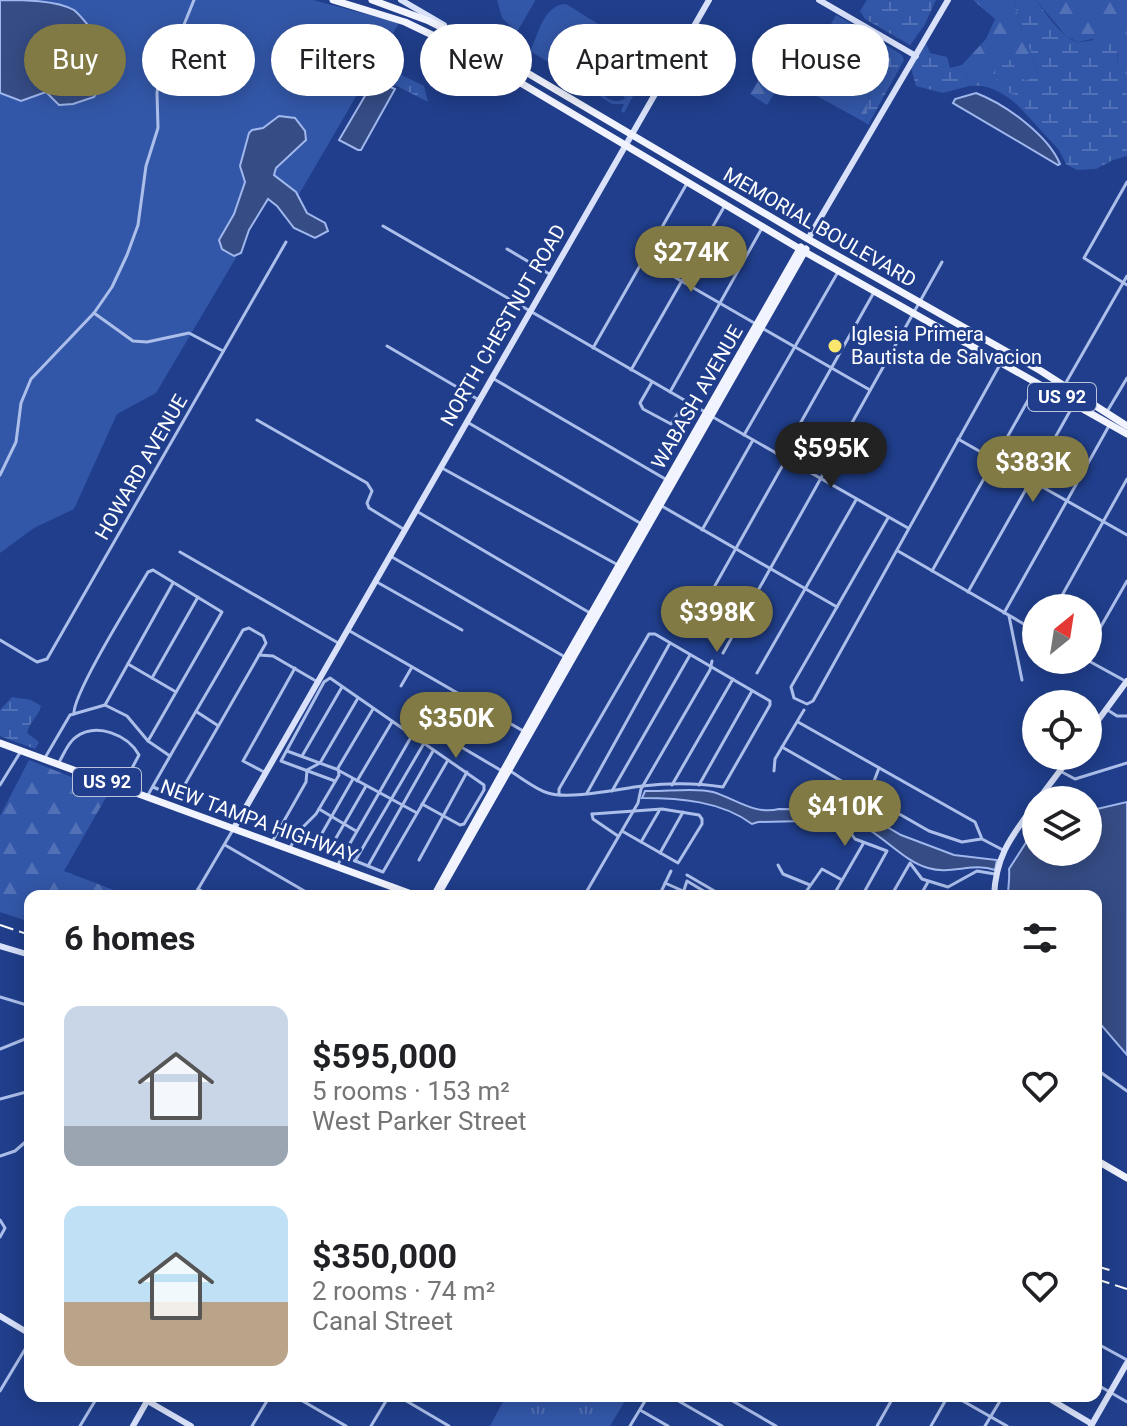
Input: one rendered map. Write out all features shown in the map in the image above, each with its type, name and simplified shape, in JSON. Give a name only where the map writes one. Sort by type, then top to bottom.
[{"type":"main road","name":"MEMORIAL BOULEVARD","points":[[337,0],[427,32],[493,66],[839,271]]},
{"type":"main road","name":"MEMORIAL BOULEVARD","points":[[372,0],[432,24]]},
{"type":"main road","name":"MEMORIAL BOULEVARD","points":[[532,76],[742,201],[1007,352],[1127,426]]},
{"type":"main road","points":[[725,205],[733,200],[742,201]]},
{"type":"main road","name":"WABASH AVENUE","points":[[438,890],[808,239]]},
{"type":"main road","name":"US 92","points":[[839,271],[1127,434]]},
{"type":"main road","name":"WABASH AVENUE","points":[[622,567],[643,524],[658,504]]},
{"type":"main road","name":"NEW TAMPA HIGHWAY","points":[[0,743],[401,890]]},
{"type":"main road","points":[[1102,1163],[1127,1178]]},
{"type":"street","points":[[0,475],[16,442],[21,403],[31,379],[94,313],[123,265],[135,234],[146,166],[158,128],[160,70],[179,37],[194,0]]},
{"type":"street","points":[[401,0],[442,24]]},
{"type":"street","name":"NORTH CHESTNUT ROAD","points":[[234,828],[709,0]]},
{"type":"street","points":[[819,0],[916,56]]},
{"type":"street","points":[[808,239],[948,0]]},
{"type":"street","points":[[593,348],[688,182]]},
{"type":"street","points":[[1125,284],[1084,258],[1127,182]]},
{"type":"street","points":[[1121,191],[1127,194]]},
{"type":"street","points":[[631,370],[725,205]]},
{"type":"street","points":[[383,226],[908,528]]},
{"type":"street","points":[[670,392],[763,227]]},
{"type":"street","name":"HOWARD AVENUE","points":[[0,640],[37,662],[47,659],[286,242]]},
{"type":"street","points":[[507,249],[551,275]]},
{"type":"street","points":[[645,260],[870,390]]},
{"type":"street","points":[[723,653],[942,262]]},
{"type":"street","points":[[744,435],[839,271]]},
{"type":"street","points":[[1064,386],[1127,276]]},
{"type":"street","points":[[690,630],[784,463],[783,454],[875,291]]},
{"type":"street","points":[[94,313],[133,341],[147,342],[189,333],[223,351]]},
{"type":"street","points":[[387,346],[479,400]]},
{"type":"street","points":[[888,518],[791,687],[792,695],[807,704],[814,699],[1007,352]]},
{"type":"street","points":[[492,378],[670,482]]},
{"type":"street","points":[[1106,414],[1127,378]]},
{"type":"street","points":[[652,382],[640,403],[643,409],[655,416],[671,424],[685,401]]},
{"type":"street","points":[[932,571],[1037,383]]},
{"type":"street","points":[[968,592],[1074,404]]},
{"type":"street","points":[[257,420],[369,485],[372,493],[369,508],[405,530]]},
{"type":"street","points":[[467,422],[643,524]]},
{"type":"street","points":[[1004,613],[1110,424]]},
{"type":"street","points":[[958,439],[1127,535]]},
{"type":"street","points":[[702,530],[753,440]]},
{"type":"street","points":[[441,468],[622,567]]},
{"type":"street","points":[[1063,594],[1127,479]]},
{"type":"street","points":[[757,673],[856,500]]},
{"type":"street","points":[[658,504],[837,607]]},
{"type":"street","points":[[416,511],[594,616]]},
{"type":"street","points":[[898,551],[1022,623]]},
{"type":"street","points":[[180,552],[340,644]]},
{"type":"street","points":[[390,556],[569,659]]},
{"type":"street","points":[[74,714],[73,704],[148,572],[153,570],[222,612],[148,741]]},
{"type":"street","points":[[375,581],[462,630]]},
{"type":"street","points":[[1102,625],[1127,581]]},
{"type":"street","points":[[105,705],[173,583]]},
{"type":"street","points":[[152,678],[198,597]]},
{"type":"street","points":[[1009,616],[1022,680]]},
{"type":"street","points":[[147,796],[243,630],[251,628],[267,640],[179,794],[172,795],[153,787]]},
{"type":"street","points":[[348,630],[527,734]]},
{"type":"street","points":[[337,866],[418,725],[422,724],[542,790],[559,794],[644,786],[723,787],[770,702],[712,664],[650,634],[559,789],[559,794]]},
{"type":"street","points":[[587,793],[670,643]]},
{"type":"street","points":[[612,791],[690,654]]},
{"type":"street","points":[[259,655],[274,656],[318,682]]},
{"type":"street","points":[[128,663],[176,692]]},
{"type":"street","points":[[587,890],[712,664]]},
{"type":"street","points":[[401,686],[412,667]]},
{"type":"street","points":[[266,773],[243,761],[295,668]]},
{"type":"street","points":[[1102,668],[1127,682],[1102,715]]},
{"type":"street","points":[[335,781],[281,761],[329,678],[484,786],[465,823],[460,825],[422,804]]},
{"type":"street","points":[[672,785],[733,679]]},
{"type":"street","points":[[302,756],[342,687]]},
{"type":"street","points":[[699,785],[753,690]]},
{"type":"street","points":[[307,770],[320,763],[358,698]]},
{"type":"street","points":[[44,760],[70,715],[105,705],[127,716],[148,741],[171,757]]},
{"type":"street","points":[[290,848],[299,831],[319,809],[335,781],[338,768],[373,709]]},
{"type":"street","points":[[1106,709],[1117,716],[1127,716]]},
{"type":"street","points":[[774,771],[775,759],[804,710]]},
{"type":"street","points":[[197,712],[219,725]]},
{"type":"street","points":[[321,835],[392,722]]},
{"type":"street","points":[[798,722],[975,822],[982,839]]},
{"type":"street","points":[[58,764],[75,737],[96,731],[115,734],[129,742],[139,755],[122,787]]},
{"type":"street","points":[[355,861],[424,744]]},
{"type":"street","points":[[782,747],[947,839],[962,842],[982,839],[1003,850]]},
{"type":"street","points":[[286,750],[339,770],[417,813]]},
{"type":"street","points":[[368,866],[433,750]]},
{"type":"street","points":[[0,785],[21,751]]},
{"type":"street","points":[[342,856],[384,871],[448,760]]},
{"type":"street","points":[[1049,786],[1060,771],[1075,779],[1127,763]]},
{"type":"street","points":[[865,890],[887,851],[863,843],[850,832],[879,768]]},
{"type":"street","points":[[272,842],[306,782],[307,770]]},
{"type":"street","points":[[419,860],[467,772]]},
{"type":"street","points":[[336,838],[366,785]]},
{"type":"street","points":[[319,809],[356,831]]},
{"type":"street","points":[[641,842],[659,809]]},
{"type":"street","points":[[659,809],[699,815],[702,824],[680,862],[620,834],[593,819],[592,814],[633,811],[659,809]]},
{"type":"street","points":[[660,853],[683,812]]},
{"type":"street","points":[[995,890],[1003,850],[1022,823]]},
{"type":"street","points":[[198,889],[234,828]]},
{"type":"street","points":[[837,890],[863,843]]},
{"type":"street","points":[[225,845],[303,890]]},
{"type":"street","points":[[894,890],[910,863],[920,878],[948,887],[977,871],[996,874]]},
{"type":"street","points":[[778,865],[783,874],[810,885]]},
{"type":"street","points":[[807,890],[822,869],[842,881]]},
{"type":"street","points":[[662,890],[671,871]]},
{"type":"street","points":[[687,875],[713,890]]},
{"type":"street","points":[[684,890],[687,881],[702,890]]},
{"type":"street","points":[[923,890],[928,881]]},
{"type":"street","points":[[665,883],[676,890]]},
{"type":"street","points":[[0,946],[24,953]]},
{"type":"street","points":[[0,997],[24,1004]]},
{"type":"street","points":[[0,1049],[24,1039]]},
{"type":"street","points":[[1102,1073],[1127,1091]]},
{"type":"street","points":[[0,1099],[24,1093]]},
{"type":"street","points":[[0,1156],[15,1151],[24,1143]]},
{"type":"street","points":[[0,1220],[4,1225],[0,1237]]},
{"type":"street","points":[[0,1316],[24,1330]]},
{"type":"street","points":[[1055,1402],[1093,1425],[1127,1362],[1102,1347]]},
{"type":"street","points":[[0,1391],[24,1351]]},
{"type":"street","points":[[1102,1387],[1127,1402]]},
{"type":"street","points":[[80,1426],[94,1402]]},
{"type":"street","points":[[133,1426],[147,1402]]},
{"type":"street","points":[[155,1402],[188,1425]]},
{"type":"street","points":[[252,1426],[266,1402]]},
{"type":"street","points":[[304,1402],[346,1426]]},
{"type":"street","points":[[371,1426],[385,1402]]},
{"type":"street","points":[[408,1402],[449,1426]]},
{"type":"street","points":[[630,1426],[645,1402]]},
{"type":"street","points":[[680,1402],[722,1426]]},
{"type":"street","points":[[734,1402],[776,1426]]},
{"type":"street","points":[[877,1426],[891,1402]]},
{"type":"street","points":[[931,1426],[945,1402]]},
{"type":"street","points":[[965,1402],[1007,1426]]},
{"type":"street","points":[[985,1426],[1000,1402]]},
{"type":"street","points":[[640,1410],[668,1426]]},
{"type":"green space","points":[[0,0],[313,0],[399,23],[271,24],[271,96],[356,96],[298,196],[274,174],[276,168],[305,143],[301,125],[294,118],[276,117],[262,128],[250,131],[240,166],[245,182],[221,237],[237,256],[156,393],[117,414],[74,509],[34,528],[0,553]]},
{"type":"green space","points":[[497,0],[535,0],[522,24],[508,24],[502,18]]},
{"type":"green space","points":[[867,0],[936,0],[924,26],[910,45],[889,33],[889,24],[874,24],[860,11]]},
{"type":"green space","points":[[973,0],[1014,0],[1037,77],[1025,81],[1025,113],[1000,92],[985,86],[969,86],[962,65],[986,39],[995,19]]},
{"type":"green space","points":[[1014,0],[1036,0],[1056,26],[1075,41],[1103,39],[1117,44],[1118,70],[1127,75],[1127,156],[1096,169],[1077,170],[1066,164],[1059,150],[1025,113],[1025,98],[1001,90],[995,73],[998,59],[1010,60],[1025,81],[1037,76]]},
{"type":"green space","points":[[1036,0],[1127,0],[1127,75],[1118,71],[1118,52],[1092,39],[1078,42],[1066,36]]},
{"type":"green space","points":[[566,4],[598,24],[548,24],[548,62],[532,52],[532,46],[547,15]]},
{"type":"green space","points":[[836,15],[852,24],[831,24]]},
{"type":"green space","points":[[926,43],[930,53],[947,57],[950,68],[962,65],[969,86],[943,93],[916,86],[911,68]]},
{"type":"green space","points":[[889,47],[902,55],[904,60],[889,87]]},
{"type":"green space","points":[[404,76],[420,84],[420,96],[426,96],[428,102],[404,90]]},
{"type":"green space","points":[[633,96],[624,113],[621,111],[624,104],[612,104],[601,97],[619,101]]},
{"type":"green space","points":[[753,96],[773,96],[767,105]]},
{"type":"green space","points":[[817,96],[868,96],[866,123]]},
{"type":"green space","points":[[869,96],[884,96],[868,125]]},
{"type":"green space","points":[[12,697],[31,700],[41,706],[27,733],[39,742],[35,749],[0,736],[0,710]]},
{"type":"green space","points":[[29,760],[109,792],[64,871],[114,890],[24,890],[24,920],[0,912],[0,816]]},
{"type":"green space","points":[[503,1402],[624,1402],[610,1426],[490,1426]]},
{"type":"shaded area","points":[[0,0],[58,4],[74,10],[87,24],[24,24],[24,96],[35,96],[21,101],[0,93]]},
{"type":"shaded area","points":[[976,93],[1000,105],[1036,132],[1060,164],[953,103],[955,99]]},
{"type":"shaded area","points":[[50,96],[94,96],[73,104],[59,105]]},
{"type":"shaded area","points":[[365,96],[391,96],[361,150],[339,140]]},
{"type":"shaded area","points":[[279,116],[295,118],[305,131],[306,140],[276,168],[274,175],[296,192],[307,213],[325,223],[328,231],[315,238],[294,228],[268,199],[249,230],[241,253],[234,256],[222,249],[219,240],[234,214],[245,182],[240,166],[249,133],[263,128]]},
{"type":"shaded area","points":[[645,791],[706,791],[761,810],[858,810],[901,835],[954,855],[997,860],[995,870],[978,867],[928,868],[908,859],[869,830],[848,820],[752,824],[714,806],[685,800],[642,798]]},
{"type":"shaded area","points":[[1127,802],[1127,1055],[1102,1026],[1102,890],[1008,890],[1009,869],[1022,849],[1022,866],[1102,866],[1102,808]]},
{"type":"railway","points":[[0,925],[24,933]]},
{"type":"railway","points":[[1102,1268],[1113,1271]]},
{"type":"railway","points":[[1102,1281],[1127,1289]]},
{"type":"place","name":"Iglesia Primera Bautista de Salvacion","points":[[835,346]]}]
